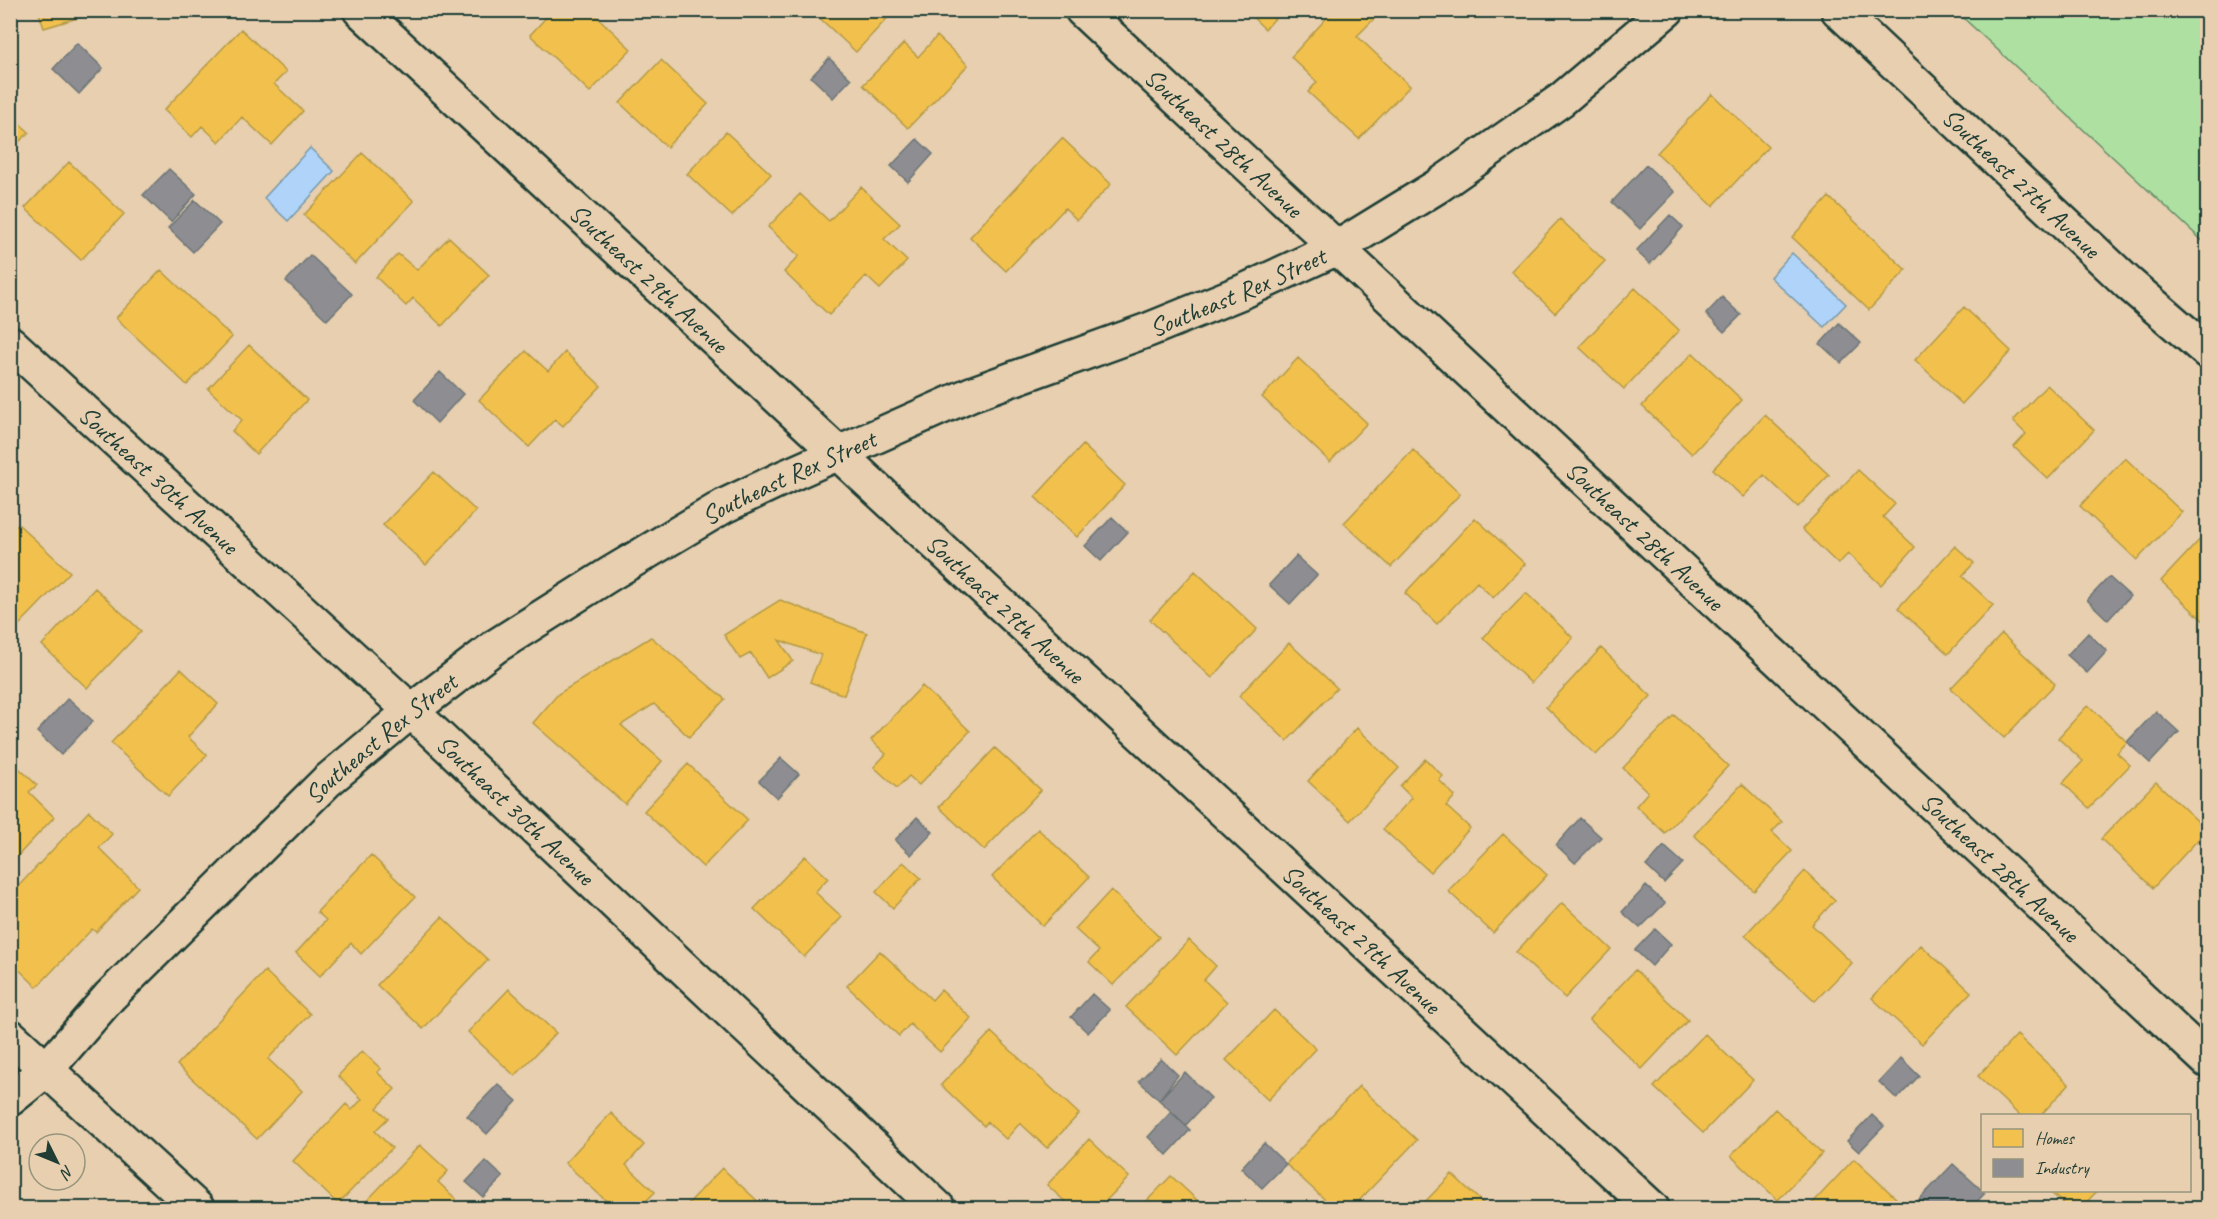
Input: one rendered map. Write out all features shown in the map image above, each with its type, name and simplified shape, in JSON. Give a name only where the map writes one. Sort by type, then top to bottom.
[{"type":"street","name":"Southeast 29th Avenue","points":[[360,10],[1652,1209]]},
{"type":"street","name":"Southeast 28th Avenue","points":[[1082,10],[2208,1061]]},
{"type":"street","name":"Southeast Rex Street","points":[[10,1100],[46,1070],[110,996],[327,781],[411,711],[496,646],[724,506],[971,394],[1148,330],[1244,291],[1337,248],[1438,186],[1561,100],[1667,10]]},
{"type":"street","name":"Southeast 27th Avenue","points":[[1838,10],[2128,283],[2208,352]]},
{"type":"street","name":"Southeast 30th Avenue","points":[[10,343],[411,711],[938,1209]]},
{"type":"street","points":[[10,1036],[196,1209]]},
{"type":"green space","points":[[1956,11],[2207,11],[2207,245]]},
{"type":"water","points":[[310,148],[334,171],[288,221],[264,198]]},
{"type":"water","points":[[1792,253],[1846,304],[1824,327],[1770,277]]},
{"type":"building: Homes","points":[[38,10],[104,10],[44,28]]},
{"type":"building: Homes","points":[[553,10],[590,10],[631,49],[590,92],[530,35]]},
{"type":"building: Homes","points":[[811,10],[891,10],[893,12],[856,52]]},
{"type":"building: Homes","points":[[1245,10],[1283,10],[1265,29]]},
{"type":"building: Homes","points":[[1334,10],[1372,10],[1377,16],[1357,36],[1410,86],[1359,139],[1308,92],[1317,82],[1291,57]]},
{"type":"building: Homes","points":[[241,29],[286,72],[274,84],[303,111],[272,145],[242,117],[219,142],[202,126],[192,137],[164,110]]},
{"type":"building: Homes","points":[[937,36],[968,65],[908,128],[863,85],[904,43],[918,57]]},
{"type":"building: Homes","points":[[661,60],[708,104],[667,147],[620,103]]},
{"type":"building: Homes","points":[[1712,94],[1768,147],[1713,206],[1657,153]]},
{"type":"building: Homes","points":[[10,115],[29,132],[10,151]]},
{"type":"building: Homes","points":[[726,132],[771,174],[732,216],[687,174]]},
{"type":"building: Homes","points":[[1062,138],[1111,184],[1077,220],[1065,208],[1006,271],[970,237]]},
{"type":"building: Homes","points":[[362,153],[414,201],[355,264],[304,215]]},
{"type":"building: Homes","points":[[69,162],[124,214],[81,260],[25,208]]},
{"type":"building: Homes","points":[[861,187],[900,224],[884,239],[907,261],[880,289],[866,276],[829,315],[784,272],[799,256],[768,227],[800,194],[829,221]]},
{"type":"building: Homes","points":[[1829,197],[1906,270],[1869,310],[1792,237]]},
{"type":"building: Homes","points":[[1560,219],[1605,261],[1555,313],[1511,271]]},
{"type":"building: Homes","points":[[449,237],[489,275],[442,326],[413,298],[406,306],[376,277],[398,254],[417,270]]},
{"type":"building: Homes","points":[[161,270],[232,337],[187,385],[116,318]]},
{"type":"building: Homes","points":[[1635,288],[1679,330],[1624,389],[1579,347]]},
{"type":"building: Homes","points":[[1964,307],[2011,351],[1962,404],[1915,360]]},
{"type":"building: Homes","points":[[249,345],[307,400],[256,454],[232,431],[242,420],[208,389]]},
{"type":"building: Homes","points":[[526,351],[548,371],[565,352],[601,386],[563,426],[555,419],[529,447],[479,400]]},
{"type":"building: Homes","points":[[1693,353],[1742,400],[1692,454],[1642,406]]},
{"type":"building: Homes","points":[[1298,358],[1367,423],[1330,462],[1262,397]]},
{"type":"building: Homes","points":[[2047,385],[2094,430],[2048,479],[2014,447],[2026,434],[2013,421]]},
{"type":"building: Homes","points":[[1765,415],[1829,475],[1798,507],[1764,475],[1743,497],[1713,469]]},
{"type":"building: Homes","points":[[1083,445],[1125,485],[1077,537],[1035,497]]},
{"type":"building: Homes","points":[[1413,450],[1460,494],[1391,567],[1344,523]]},
{"type":"building: Homes","points":[[2125,458],[2182,512],[2137,560],[2080,506]]},
{"type":"building: Homes","points":[[1858,470],[1895,504],[1883,517],[1915,547],[1881,585],[1848,554],[1838,564],[1802,529]]},
{"type":"building: Homes","points":[[434,472],[476,511],[426,565],[383,525]]},
{"type":"building: Homes","points":[[1475,518],[1525,564],[1493,598],[1477,582],[1437,624],[1405,593]]},
{"type":"building: Homes","points":[[18,524],[70,572],[20,624],[10,615],[10,532]]},
{"type":"building: Homes","points":[[2208,531],[2208,625],[2161,581]]},
{"type":"building: Homes","points":[[1955,546],[1974,563],[1962,576],[1993,605],[1948,654],[1898,608]]},
{"type":"building: Homes","points":[[1195,571],[1257,629],[1212,678],[1150,620]]},
{"type":"building: Homes","points":[[95,588],[141,631],[87,688],[42,645]]},
{"type":"building: Homes","points":[[1526,593],[1573,638],[1531,683],[1483,638]]},
{"type":"building: Homes","points":[[780,600],[867,633],[844,695],[810,682],[821,655],[779,640],[793,661],[767,678],[751,653],[740,659],[724,635]]},
{"type":"building: Homes","points":[[2002,634],[2055,684],[2004,738],[1951,688]]},
{"type":"building: Homes","points":[[651,637],[725,699],[689,737],[654,704],[621,725],[662,761],[625,804],[533,723],[558,694]]},
{"type":"building: Homes","points":[[1289,643],[1337,688],[1287,741],[1239,696]]},
{"type":"building: Homes","points":[[1601,648],[1651,696],[1596,755],[1546,707]]},
{"type":"building: Homes","points":[[181,669],[218,704],[188,737],[207,755],[168,796],[111,743]]},
{"type":"building: Homes","points":[[922,686],[970,731],[919,785],[909,776],[897,788],[874,767],[886,754],[871,740]]},
{"type":"building: Homes","points":[[2088,705],[2127,742],[2117,753],[2130,765],[2089,808],[2063,783],[2083,761],[2058,738]]},
{"type":"building: Homes","points":[[1674,715],[1728,766],[1665,833],[1636,806],[1648,792],[1623,768]]},
{"type":"building: Homes","points":[[1357,728],[1399,768],[1350,821],[1308,781]]},
{"type":"building: Homes","points":[[995,748],[1041,790],[984,850],[939,807]]},
{"type":"building: Homes","points":[[1425,759],[1443,776],[1439,780],[1455,796],[1446,806],[1470,828],[1430,872],[1383,829],[1412,798],[1400,786]]},
{"type":"building: Homes","points":[[10,760],[37,785],[29,792],[54,817],[10,864]]},
{"type":"building: Homes","points":[[688,764],[748,820],[703,867],[644,811]]},
{"type":"building: Homes","points":[[2156,782],[2207,830],[2153,888],[2101,839]]},
{"type":"building: Homes","points":[[1742,784],[1782,822],[1772,832],[1792,851],[1754,891],[1694,835]]},
{"type":"building: Homes","points":[[89,811],[112,834],[99,848],[138,887],[96,932],[92,929],[37,987],[10,961],[10,895]]},
{"type":"building: Homes","points":[[1038,829],[1089,877],[1043,926],[992,877]]},
{"type":"building: Homes","points":[[1503,834],[1547,875],[1493,933],[1448,891]]},
{"type":"building: Homes","points":[[371,855],[415,897],[361,954],[351,943],[320,976],[296,953],[326,920],[317,912]]},
{"type":"building: Homes","points":[[805,856],[828,878],[815,892],[842,917],[804,957],[754,909]]},
{"type":"building: Homes","points":[[903,862],[921,878],[893,908],[876,892]]},
{"type":"building: Homes","points":[[1805,871],[1835,900],[1812,925],[1852,963],[1815,1001],[1745,935]]},
{"type":"building: Homes","points":[[1111,890],[1159,937],[1113,985],[1089,962],[1099,951],[1075,929]]},
{"type":"building: Homes","points":[[1562,903],[1611,949],[1565,998],[1516,952]]},
{"type":"building: Homes","points":[[442,917],[488,960],[423,1029],[377,985]]},
{"type":"building: Homes","points":[[1189,940],[1216,966],[1204,980],[1227,1002],[1177,1055],[1126,1007]]},
{"type":"building: Homes","points":[[1921,945],[1971,992],[1922,1044],[1872,998]]},
{"type":"building: Homes","points":[[880,951],[932,1000],[941,990],[971,1018],[940,1052],[910,1024],[899,1036],[847,986]]},
{"type":"building: Homes","points":[[1635,970],[1688,1020],[1642,1069],[1589,1019]]},
{"type":"building: Homes","points":[[265,971],[310,1014],[268,1059],[302,1091],[257,1139],[177,1065]]},
{"type":"building: Homes","points":[[509,989],[556,1033],[515,1076],[468,1032]]},
{"type":"building: Homes","points":[[1274,1010],[1316,1049],[1268,1100],[1226,1060]]},
{"type":"building: Homes","points":[[991,1032],[1079,1114],[1047,1148],[1020,1123],[1006,1139],[987,1122],[984,1126],[941,1085]]},
{"type":"building: Homes","points":[[1705,1034],[1753,1080],[1703,1133],[1654,1087]]},
{"type":"building: Homes","points":[[2017,1035],[2069,1084],[2042,1114],[2018,1114],[1978,1076]]},
{"type":"building: Homes","points":[[362,1051],[381,1069],[377,1072],[395,1089],[377,1108],[388,1118],[375,1131],[392,1148],[338,1204],[293,1161],[346,1104],[352,1110],[362,1099],[338,1076]]},
{"type":"building: Homes","points":[[1359,1086],[1417,1140],[1352,1208],[1334,1208],[1286,1164]]},
{"type":"building: Homes","points":[[1775,1109],[1822,1153],[1778,1200],[1731,1156]]},
{"type":"building: Homes","points":[[611,1113],[644,1145],[626,1165],[655,1192],[639,1208],[614,1208],[565,1163]]},
{"type":"building: Homes","points":[[1089,1139],[1129,1177],[1099,1208],[1072,1208],[1047,1185]]},
{"type":"building: Homes","points":[[420,1145],[448,1171],[438,1182],[456,1199],[447,1208],[360,1208]]},
{"type":"building: Homes","points":[[1854,1159],[1899,1201],[1892,1208],[1808,1208]]},
{"type":"building: Homes","points":[[722,1168],[765,1208],[684,1208]]},
{"type":"building: Homes","points":[[1452,1174],[1488,1208],[1419,1208]]},
{"type":"building: Homes","points":[[1171,1176],[1197,1200],[1189,1208],[1140,1208]]},
{"type":"building: Homes","points":[[2050,1192],[2096,1192],[2081,1208],[2068,1208]]},
{"type":"building: Industry","points":[[77,43],[103,68],[79,94],[53,69]]},
{"type":"building: Industry","points":[[829,58],[851,79],[833,98],[811,77]]},
{"type":"building: Industry","points":[[917,139],[933,154],[908,182],[891,166]]},
{"type":"building: Industry","points":[[1646,165],[1675,192],[1640,229],[1612,202]]},
{"type":"building: Industry","points":[[169,169],[196,194],[171,222],[143,195]]},
{"type":"building: Industry","points":[[195,200],[220,224],[193,252],[168,228]]},
{"type":"building: Industry","points":[[1670,215],[1683,227],[1650,264],[1636,251]]},
{"type":"building: Industry","points":[[310,255],[352,294],[327,320],[286,281]]},
{"type":"building: Industry","points":[[1722,297],[1741,315],[1724,332],[1706,314]]},
{"type":"building: Industry","points":[[1839,323],[1861,343],[1841,363],[1820,344]]},
{"type":"building: Industry","points":[[440,372],[463,394],[437,423],[414,400]]},
{"type":"building: Industry","points":[[1112,517],[1128,532],[1101,561],[1085,546]]},
{"type":"building: Industry","points":[[1296,556],[1317,575],[1290,604],[1269,585]]},
{"type":"building: Industry","points":[[2109,577],[2130,596],[2108,620],[2087,600]]},
{"type":"building: Industry","points":[[2088,633],[2107,651],[2087,673],[2067,655]]},
{"type":"building: Industry","points":[[68,698],[93,721],[61,755],[37,732]]},
{"type":"building: Industry","points":[[2156,711],[2179,732],[2150,763],[2127,742]]},
{"type":"building: Industry","points":[[781,758],[799,774],[777,798],[759,781]]},
{"type":"building: Industry","points":[[917,817],[933,832],[911,855],[895,840]]},
{"type":"building: Industry","points":[[1580,818],[1601,837],[1575,863],[1556,845]]},
{"type":"building: Industry","points":[[1664,846],[1683,863],[1664,883],[1646,866]]},
{"type":"building: Industry","points":[[1646,886],[1665,903],[1640,928],[1622,912]]},
{"type":"building: Industry","points":[[1655,929],[1671,944],[1652,966],[1635,950]]},
{"type":"building: Industry","points":[[1092,994],[1110,1010],[1088,1033],[1071,1017]]},
{"type":"building: Industry","points":[[1901,1058],[1919,1076],[1897,1099],[1879,1082]]},
{"type":"building: Industry","points":[[1161,1059],[1178,1075],[1159,1100],[1139,1081]]},
{"type":"building: Industry","points":[[1185,1072],[1211,1098],[1186,1125],[1159,1100]]},
{"type":"building: Industry","points":[[498,1084],[517,1101],[487,1134],[467,1116]]},
{"type":"building: Industry","points":[[1171,1112],[1190,1130],[1167,1155],[1148,1137]]},
{"type":"building: Industry","points":[[1872,1115],[1884,1126],[1859,1152],[1847,1141]]},
{"type":"building: Industry","points":[[1264,1143],[1286,1164],[1262,1188],[1241,1168]]},
{"type":"building: Industry","points":[[486,1161],[503,1177],[483,1197],[466,1182]]},
{"type":"building: Industry","points":[[1953,1164],[1981,1189],[1981,1192],[1985,1193],[1971,1208],[1912,1207]]}]
